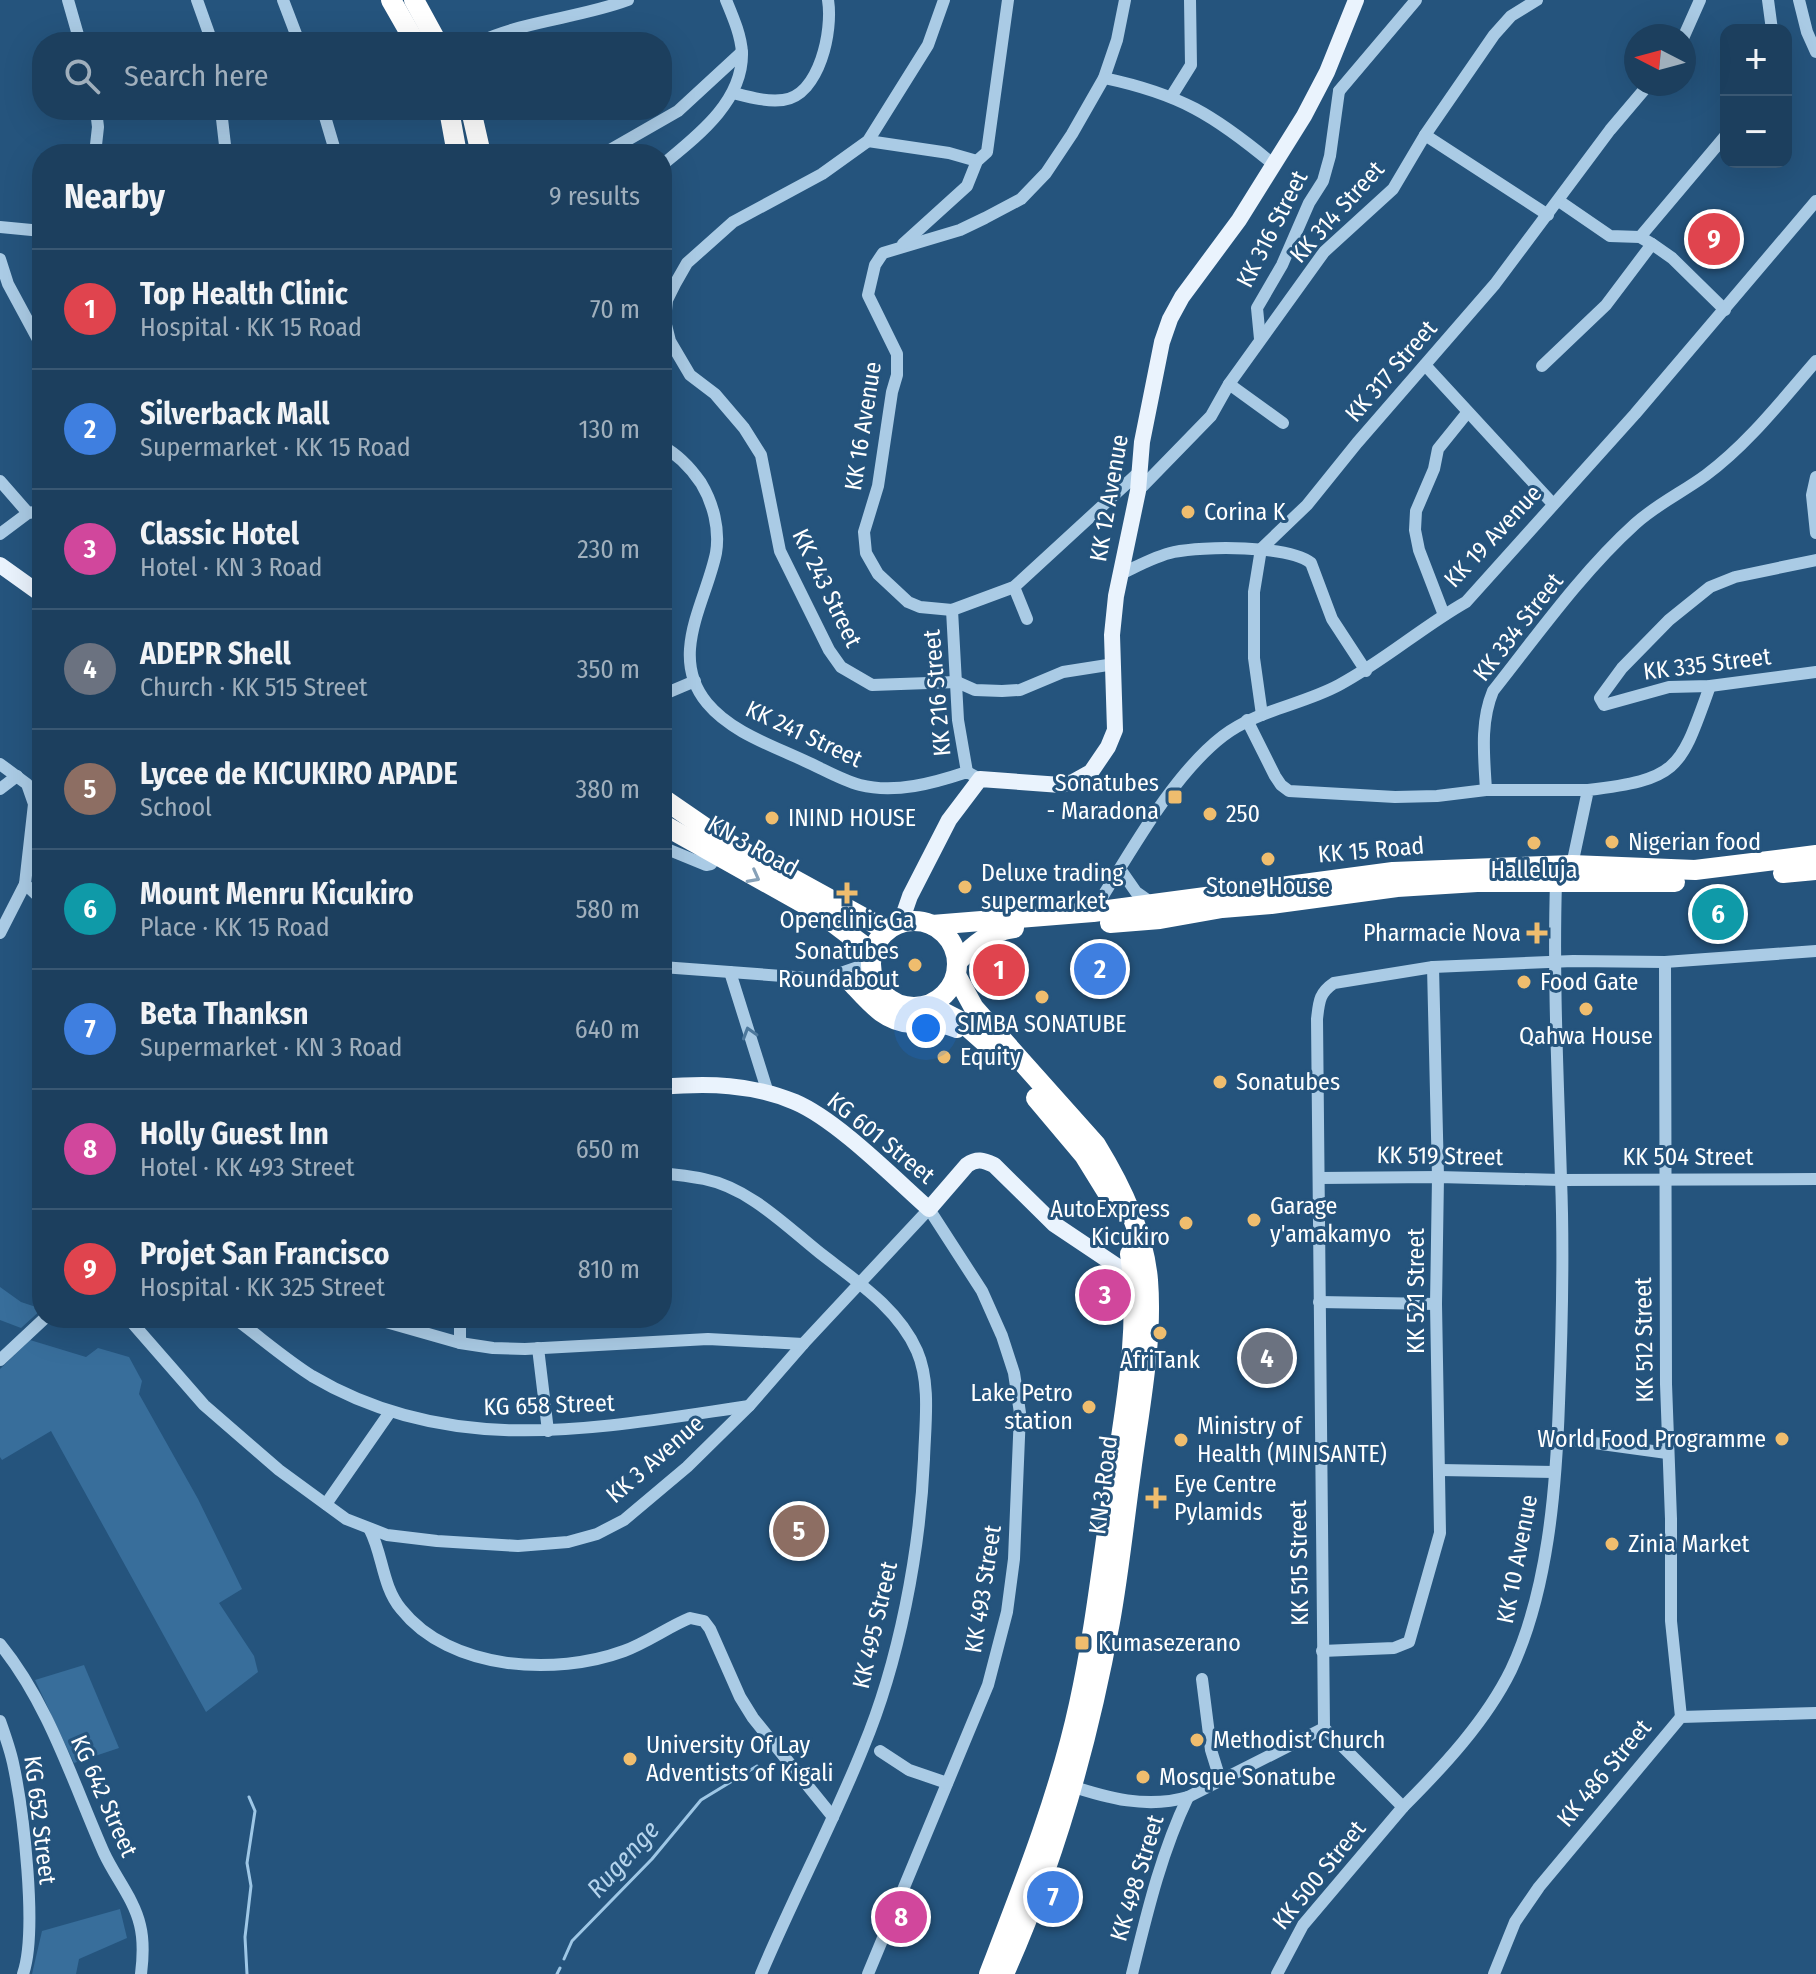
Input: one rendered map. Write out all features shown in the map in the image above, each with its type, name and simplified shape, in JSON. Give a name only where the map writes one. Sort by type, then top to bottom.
[{"type":"highway","points":[[391,0],[409,32]]},
{"type":"highway","points":[[414,0],[432,32]]},
{"type":"highway","points":[[451,120],[455,144]]},
{"type":"highway","points":[[473,120],[479,144]]},
{"type":"highway","name":"KN 3 Road","points":[[672,807],[721,849]]},
{"type":"highway","name":"KN 3 Road","points":[[672,828],[721,849],[824,905]]},
{"type":"highway","name":"KK 15 Road","points":[[932,925],[1093,912],[1393,872],[1572,865],[1695,870],[1816,855]]},
{"type":"highway","name":"KK 15 Road","points":[[957,968],[983,938],[1002,930],[1160,919],[1222,908],[1397,887],[1477,882],[1693,882],[1816,870]]},
{"type":"highway","points":[[824,905],[893,926]]},
{"type":"highway","points":[[824,905],[871,965],[887,999],[901,1006],[915,1008],[941,998],[950,988],[957,968]]},
{"type":"highway","points":[[871,965],[877,940],[893,926],[917,920],[932,925],[945,934],[954,947],[957,968],[991,1042]]},
{"type":"highway","points":[[850,981],[880,1013],[894,1020],[938,1022],[991,1042]]},
{"type":"highway","points":[[929,1005],[991,1042]]},
{"type":"highway","name":"KN 3 Road","points":[[991,1042],[1096,1145],[1109,1166],[1136,1231],[1146,1358],[1111,1619],[1024,1929],[1004,1974]]},
{"type":"highway","name":"KN 3 Road","points":[[991,1042],[1084,1155],[1108,1192],[1140,1278]]},
{"type":"highway","name":"KN 3 Road","points":[[989,1974],[1066,1784]]},
{"type":"main road","name":"KK 12 Avenue","points":[[974,775],[1061,785],[1091,772],[1108,747],[1115,730],[1112,635],[1162,342],[1182,297],[1239,220],[1304,116],[1327,72],[1356,0]]},
{"type":"main road","points":[[0,565],[32,588]]},
{"type":"main road","points":[[893,926],[974,775]]},
{"type":"main road","name":"KG 601 Street","points":[[672,1087],[713,1085],[768,1093],[796,1102],[817,1114],[929,1209]]},
{"type":"main road","name":"KK 3 Avenue","points":[[929,1209],[967,1165],[974,1160],[984,1160],[994,1165],[1054,1224],[1099,1256],[1140,1278]]},
{"type":"main road","points":[[1099,1256],[1129,1253]]},
{"type":"street","points":[[68,0],[77,32]]},
{"type":"street","points":[[197,0],[208,32]]},
{"type":"street","points":[[283,0],[295,32]]},
{"type":"street","points":[[509,32],[628,0]]},
{"type":"street","points":[[672,156],[717,115],[733,93],[742,52],[737,26],[726,0]]},
{"type":"street","points":[[733,93],[757,99],[785,100],[801,92],[816,72],[826,43],[831,18],[828,0]]},
{"type":"street","points":[[944,0],[928,45],[868,141],[949,153],[977,161]]},
{"type":"street","points":[[901,246],[967,186],[977,161],[987,152],[1008,0]]},
{"type":"street","name":"KK 16 Avenue","points":[[1125,0],[1117,40],[1104,78],[1055,160],[1021,199],[960,230],[883,253],[875,265],[868,295],[897,354],[897,365],[878,486],[864,532],[866,553],[878,574],[908,602],[920,607],[952,610],[1014,587],[1138,483]]},
{"type":"street","points":[[1171,97],[1191,65],[1190,0]]},
{"type":"street","points":[[1327,72],[1339,91],[1416,0]]},
{"type":"street","name":"KK 314 Street","points":[[1138,483],[1211,416],[1260,339],[1324,252],[1393,189],[1425,135],[1494,35],[1511,16],[1537,0]]},
{"type":"street","points":[[1689,24],[1700,0]]},
{"type":"street","points":[[1768,0],[1771,24]]},
{"type":"street","points":[[1799,0],[1816,52]]},
{"type":"street","points":[[672,114],[742,52]]},
{"type":"street","points":[[1104,78],[1145,87],[1190,104],[1230,128],[1273,164]]},
{"type":"street","name":"KK 316 Street","points":[[1260,339],[1257,308],[1323,181],[1330,156],[1339,91]]},
{"type":"street","name":"KK 317 Street","points":[[1261,549],[1307,505],[1495,284],[1639,96]]},
{"type":"street","points":[[96,144],[97,120]]},
{"type":"street","points":[[222,120],[225,144]]},
{"type":"street","points":[[326,120],[333,144]]},
{"type":"street","points":[[620,144],[662,120]]},
{"type":"street","points":[[1425,135],[1548,215]]},
{"type":"street","name":"KK 243 Street","points":[[672,290],[687,263],[733,222],[822,174],[868,141]]},
{"type":"street","points":[[1542,366],[1606,305],[1646,241],[1720,143]]},
{"type":"street","points":[[1559,201],[1610,236],[1646,241],[1672,258],[1725,310]]},
{"type":"street","name":"KK 19 Avenue","points":[[1093,912],[1171,794],[1197,761],[1222,737],[1247,720],[1307,701],[1366,671],[1466,602],[1635,414],[1816,201]]},
{"type":"street","points":[[0,227],[32,230]]},
{"type":"street","points":[[0,259],[8,284],[32,328]]},
{"type":"street","name":"KK 243 Street","points":[[672,344],[690,375],[715,394],[744,428],[761,455],[780,551],[829,650],[841,667],[872,685],[957,682],[975,690],[1020,690],[1063,672],[1114,664]]},
{"type":"street","name":"KK 334 Street","points":[[1486,790],[1485,713],[1493,691],[1600,560],[1636,523],[1706,475],[1738,447],[1816,361]]},
{"type":"street","points":[[1425,365],[1553,504]]},
{"type":"street","points":[[1229,384],[1283,423]]},
{"type":"street","points":[[1444,615],[1419,550],[1415,530],[1416,511],[1434,469],[1438,449],[1467,413]]},
{"type":"street","name":"KK 241 Street","points":[[672,452],[690,469],[713,506],[716,554],[690,633],[689,656],[704,700],[721,719],[859,785],[886,788],[974,775]]},
{"type":"street","points":[[1816,477],[1812,495],[1816,533]]},
{"type":"street","points":[[0,481],[28,513]]},
{"type":"street","points":[[0,534],[32,512]]},
{"type":"street","points":[[1121,574],[1170,553],[1188,550],[1261,549],[1305,558],[1311,563],[1332,619],[1366,671]]},
{"type":"street","points":[[1261,549],[1254,592],[1254,658],[1262,715]]},
{"type":"street","name":"KK 335 Street","points":[[1816,560],[1735,577],[1710,587],[1682,607],[1622,668],[1600,698],[1604,705],[1669,687],[1710,686],[1816,672]]},
{"type":"street","points":[[1014,587],[1027,619]]},
{"type":"street","name":"KK 216 Street","points":[[952,610],[958,720],[974,775]]},
{"type":"street","points":[[672,691],[695,681]]},
{"type":"street","points":[[1247,720],[1275,776],[1289,791],[1395,797],[1486,790],[1588,790],[1653,779],[1668,770],[1688,746],[1710,686]]},
{"type":"street","points":[[0,764],[27,784],[32,798]]},
{"type":"street","points":[[0,789],[17,776]]},
{"type":"street","points":[[1572,865],[1588,790]]},
{"type":"street","points":[[0,933],[25,884],[32,822]]},
{"type":"street","points":[[672,851],[706,865],[711,864],[721,849]]},
{"type":"street","points":[[1120,869],[1136,892],[1153,904]]},
{"type":"street","name":"KK 10 Avenue","points":[[1403,1807],[1478,1721],[1512,1668],[1530,1622],[1547,1539],[1558,1438],[1561,1180],[1553,962],[1556,882]]},
{"type":"street","points":[[25,884],[32,891]]},
{"type":"street","points":[[1433,967],[1553,962],[1665,962],[1816,951]]},
{"type":"street","name":"KK 512 Street","points":[[1665,962],[1667,1453],[1671,1519],[1671,1621],[1681,1717]]},
{"type":"street","points":[[820,977],[871,965]]},
{"type":"street","points":[[672,968],[850,981],[871,965]]},
{"type":"street","name":"KK 521 Street","points":[[1322,1651],[1394,1648],[1409,1642],[1440,1533],[1436,1304],[1438,1177],[1433,967]]},
{"type":"street","name":"KK 515 Street","points":[[1324,1728],[1319,998],[1324,989],[1334,983],[1433,967]]},
{"type":"street","points":[[730,972],[768,1093]]},
{"type":"street","name":"KK 495 Street","points":[[672,1174],[706,1179],[757,1203],[860,1284],[899,1320],[918,1353],[925,1391],[923,1481],[912,1571],[887,1678],[864,1746],[761,1974]]},
{"type":"street","name":"KK 519 Street","points":[[1319,1178],[1561,1180]]},
{"type":"street","name":"KK 504 Street","points":[[1561,1180],[1816,1179]]},
{"type":"street","name":"KK 3 Avenue","points":[[137,1328],[204,1405],[289,1477],[346,1519],[387,1535],[462,1544],[518,1546],[568,1542],[597,1534],[624,1520],[656,1494],[749,1406],[929,1209]]},
{"type":"street","name":"KK 493 Street","points":[[868,1974],[988,1685],[1007,1612],[1018,1498],[1020,1413],[1014,1373],[982,1291],[929,1209]]},
{"type":"street","points":[[1319,1302],[1436,1304]]},
{"type":"street","points":[[0,1360],[34,1328]]},
{"type":"street","name":"KG 658 Street","points":[[247,1328],[312,1376],[390,1412],[475,1430],[600,1428],[749,1406]]},
{"type":"street","points":[[407,1328],[460,1343],[493,1348],[708,1339],[803,1344]]},
{"type":"street","points":[[460,1328],[460,1343]]},
{"type":"street","points":[[538,1348],[548,1431]]},
{"type":"street","points":[[326,1504],[390,1412]]},
{"type":"street","points":[[1558,1438],[1667,1453]]},
{"type":"street","points":[[1440,1470],[1555,1472]]},
{"type":"street","points":[[370,1530],[392,1596],[414,1623],[442,1642],[465,1652],[535,1664],[590,1660],[628,1650],[678,1622],[698,1618],[710,1629],[740,1697],[753,1718],[833,1817]]},
{"type":"street","points":[[383,1573],[387,1535]]},
{"type":"street","name":"KG 642 Street","points":[[0,1644],[21,1674],[51,1731],[105,1855],[135,1910],[143,1947],[141,1974]]},
{"type":"street","points":[[1202,1679],[1211,1750],[1220,1779]]},
{"type":"street","name":"KK 486 Street","points":[[1494,1974],[1515,1922],[1539,1887],[1681,1717],[1816,1713]]},
{"type":"street","name":"KG 652 Street","points":[[0,1721],[13,1760],[22,1824],[29,1904],[28,1953],[23,1974]]},
{"type":"street","points":[[1066,1784],[1139,1803],[1169,1802],[1188,1797],[1324,1728],[1403,1807]]},
{"type":"street","points":[[880,1751],[909,1770],[947,1783]]},
{"type":"street","name":"KK 498 Street","points":[[1132,1974],[1162,1859],[1188,1797]]},
{"type":"street","name":"KK 500 Street","points":[[1277,1974],[1303,1925],[1403,1807]]},
{"type":"shaded area","points":[[0,1287],[32,1306],[32,1318],[21,1328],[0,1320]]},
{"type":"shaded area","points":[[30,1340],[86,1357],[98,1348],[129,1357],[142,1381],[139,1394],[198,1499],[242,1589],[219,1603],[254,1656],[258,1672],[206,1712],[51,1431],[2,1460],[0,1457],[0,1369]]},
{"type":"shaded area","points":[[84,1665],[119,1748],[74,1763],[35,1680]]},
{"type":"shaded area","points":[[120,1909],[127,1938],[79,1959],[76,1974],[32,1974],[42,1931]]},
{"type":"waterway","name":"Rugenge","points":[[564,1959],[572,1941],[652,1859],[701,1800],[757,1766]]},
{"type":"waterway","points":[[247,1974],[245,1937],[251,1886],[247,1863],[255,1811],[249,1797]]},
{"type":"waterway","name":"Rugenge","points":[[557,1974],[560,1968]]},
{"type":"place","name":"Projet San Francisco","points":[[1714,239]]},
{"type":"place","name":"Corina K","points":[[1188,512]]},
{"type":"place","name":"Sonatubes - Maradona","points":[[1175,797]]},
{"type":"place","name":"250","points":[[1210,814]]},
{"type":"place","name":"ININD HOUSE","points":[[772,818]]},
{"type":"place","name":"Nigerian food","points":[[1612,842]]},
{"type":"place","name":"Halleluja","points":[[1534,843]]},
{"type":"place","name":"Stone House","points":[[1268,859]]},
{"type":"place","name":"Deluxe trading supermarket","points":[[965,887]]},
{"type":"place","name":"Openclinic Ga","points":[[847,893]]},
{"type":"place","name":"Mount Menru Kicukiro","points":[[1718,914]]},
{"type":"place","name":"Pharmacie Nova","points":[[1537,933]]},
{"type":"place","name":"Sonatubes Roundabout","points":[[915,965]]},
{"type":"place","name":"Silverback Mall","points":[[1100,969]]},
{"type":"place","name":"Top Health Clinic","points":[[999,970]]},
{"type":"place","name":"Food Gate","points":[[1524,982]]},
{"type":"place","name":"SIMBA SONATUBE","points":[[1042,997]]},
{"type":"place","name":"Qahwa House","points":[[1586,1009]]},
{"type":"place","name":"Equity","points":[[944,1057]]},
{"type":"place","name":"Sonatubes","points":[[1220,1082]]},
{"type":"place","name":"Garage y'amakamyo","points":[[1254,1220]]},
{"type":"place","name":"AutoExpress Kicukiro","points":[[1186,1223]]},
{"type":"place","name":"Classic Hotel","points":[[1105,1295]]},
{"type":"place","name":"AfriTank","points":[[1160,1333]]},
{"type":"place","name":"ADEPR Shell","points":[[1267,1358]]},
{"type":"place","name":"Lake Petro station","points":[[1089,1407]]},
{"type":"place","name":"World Food Programme","points":[[1782,1439]]},
{"type":"place","name":"Ministry of Health (MINISANTE)","points":[[1181,1440]]},
{"type":"place","name":"Eye Centre Pylamids","points":[[1156,1498]]},
{"type":"place","name":"Lycee de KICUKIRO APADE","points":[[799,1531]]},
{"type":"place","name":"Zinia Market","points":[[1612,1544]]},
{"type":"place","name":"Kumasezerano","points":[[1082,1643]]},
{"type":"place","name":"Methodist Church","points":[[1197,1740]]},
{"type":"place","name":"University Of Lay Adventists of Kigali","points":[[630,1759]]},
{"type":"place","name":"Mosque Sonatube","points":[[1143,1777]]},
{"type":"place","name":"Beta Thanksn","points":[[1053,1897]]},
{"type":"place","name":"Holly Guest Inn","points":[[901,1917]]}]
